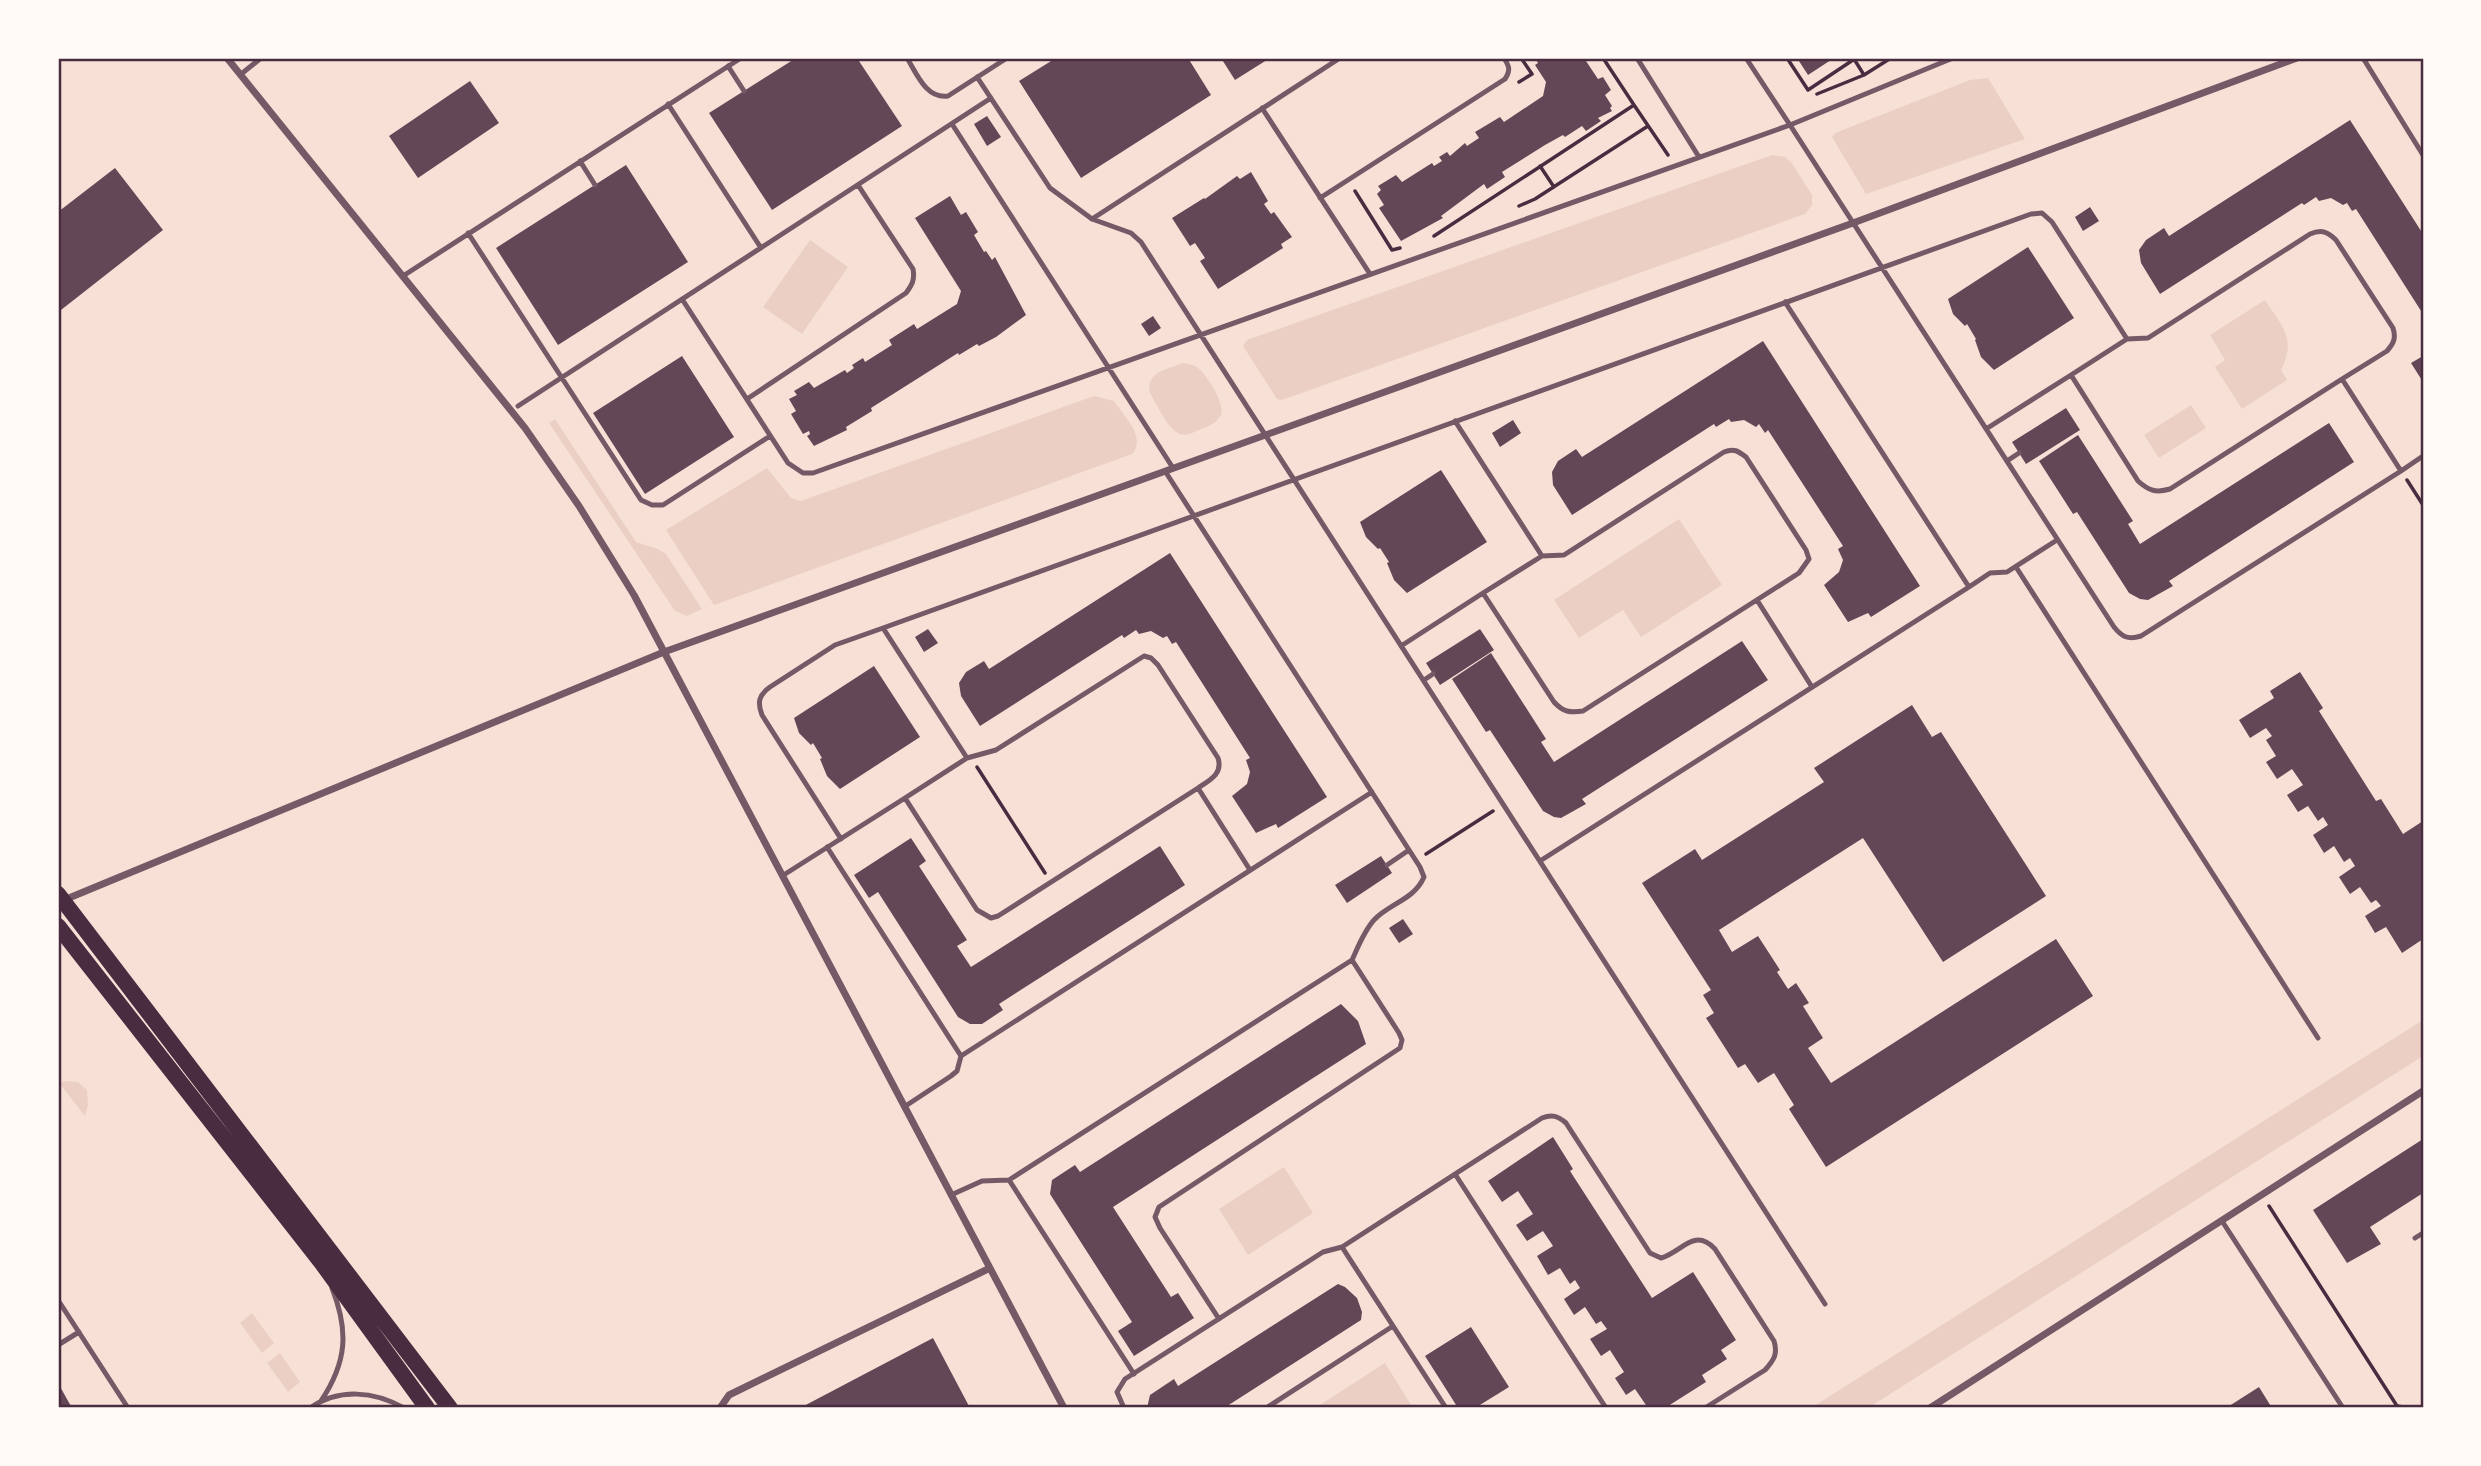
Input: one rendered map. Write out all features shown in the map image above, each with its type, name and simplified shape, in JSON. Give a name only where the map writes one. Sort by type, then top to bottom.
[{"type":"highway","points":[[60,897],[450,1408]]},
{"type":"highway","points":[[58,926],[321,1262],[427,1408]]},
{"type":"street","points":[[227,58],[525,428],[579,506],[634,595],[1064,1408]]},
{"type":"street","points":[[60,897],[664,652],[1853,223],[2297,58]]},
{"type":"street","points":[[1930,1408],[2423,1091]]},
{"type":"street","points":[[720,1408],[729,1395],[990,1268]]},
{"type":"lane","points":[[240,75],[261,58]]},
{"type":"lane","points":[[402,276],[741,58]]},
{"type":"lane","points":[[907,58],[926,88],[940,97],[948,96],[1007,58]]},
{"type":"lane","points":[[1092,219],[1340,58]]},
{"type":"lane","points":[[1320,198],[1505,79],[1509,72],[1504,58]]},
{"type":"lane","points":[[1637,58],[1699,157]]},
{"type":"lane","points":[[1746,58],[2113,627],[2122,636],[2131,639],[2141,636],[2423,456]]},
{"type":"lane","points":[[682,299],[788,463],[803,473],[814,473],[1790,125],[1953,58]]},
{"type":"lane","points":[[2363,58],[2423,155]]},
{"type":"lane","points":[[731,62],[744,91]]},
{"type":"lane","points":[[977,77],[1050,188],[1092,219],[1131,233],[1141,242],[1825,1304]]},
{"type":"lane","points":[[518,406],[991,98]]},
{"type":"lane","points":[[668,104],[761,248]]},
{"type":"lane","points":[[1262,108],[1370,274]]},
{"type":"lane","points":[[951,1195],[982,1181],[1009,1180],[1352,960],[1373,921],[1414,893],[1424,877],[1194,516],[1108,368],[952,124]]},
{"type":"lane","points":[[580,161],[595,185]]},
{"type":"lane","points":[[747,399],[906,293],[912,286],[915,277],[913,270],[858,185]]},
{"type":"lane","points":[[841,839],[762,715],[758,704],[761,693],[835,645],[2031,214],[2042,213],[2052,222],[2127,339]]},
{"type":"lane","points":[[1986,429],[2127,339],[2148,338],[2317,231],[2327,232],[2336,240],[2396,336],[2387,351],[2170,489],[2158,493],[2147,489],[2138,481],[2071,375]]},
{"type":"lane","points":[[468,233],[641,500],[652,505],[663,505],[770,436]]},
{"type":"lane","points":[[1785,302],[1969,587]]},
{"type":"lane","points":[[2342,379],[2401,471]]},
{"type":"lane","points":[[1455,421],[1542,555]]},
{"type":"lane","points":[[1401,646],[1483,593],[1542,555],[1564,555],[1724,452],[1738,450],[1746,457],[1806,550],[1809,559],[1799,573],[1583,711],[1572,713],[1561,710],[1554,702],[1483,593]]},
{"type":"lane","points":[[2007,461],[2019,453]]},
{"type":"lane","points":[[1540,862],[1990,573],[2007,572],[2057,540]]},
{"type":"lane","points":[[2016,567],[2318,1038]]},
{"type":"lane","points":[[1757,600],[1812,687]]},
{"type":"lane","points":[[883,628],[969,757]]},
{"type":"lane","points":[[782,876],[969,757],[996,750],[1144,656],[1151,658],[1158,665],[1220,765],[1218,772],[1198,788],[991,918],[983,915],[905,798]]},
{"type":"lane","points":[[1423,680],[1433,674]]},
{"type":"lane","points":[[1198,788],[1250,870]]},
{"type":"lane","points":[[904,1107],[957,1071],[961,1056],[1372,792]]},
{"type":"lane","points":[[827,847],[961,1056]]},
{"type":"lane","points":[[1387,865],[1409,850]]},
{"type":"lane","points":[[855,891],[861,886]]},
{"type":"lane","points":[[1219,1319],[1155,1217],[1159,1207],[1400,1048],[1402,1040],[1399,1033],[1352,960]]},
{"type":"lane","points":[[1124,1408],[1118,1392],[1121,1383],[1134,1374],[1323,1252],[1342,1247],[1549,1115],[1558,1116],[1566,1123],[1650,1253],[1661,1258],[1690,1242],[1699,1239],[1707,1241],[1715,1249],[1774,1341],[1777,1351],[1773,1362],[1765,1370],[1705,1408]]},
{"type":"lane","points":[[1455,1174],[1606,1408]]},
{"type":"lane","points":[[1009,1180],[1134,1374]]},
{"type":"lane","points":[[2222,1221],[2343,1408]]},
{"type":"lane","points":[[2415,1238],[2423,1233]]},
{"type":"lane","points":[[1342,1247],[1446,1408]]},
{"type":"lane","points":[[321,1262],[340,1307],[344,1331],[341,1360],[333,1382],[321,1401]]},
{"type":"lane","points":[[58,1300],[128,1408]]},
{"type":"lane","points":[[1266,1408],[1393,1326]]},
{"type":"lane","points":[[58,1345],[79,1332]]},
{"type":"lane","points":[[1118,1349],[1126,1344]]},
{"type":"lane","points":[[310,1408],[321,1401],[344,1395],[370,1394],[404,1408]]},
{"type":"path","points":[[1510,89],[1532,74],[1521,58]]},
{"type":"path","points":[[1603,58],[1675,166]]},
{"type":"path","points":[[1787,58],[1808,90],[1855,59],[1864,75]]},
{"type":"path","points":[[1818,94],[1864,75],[1891,58]]},
{"type":"path","points":[[1452,231],[1428,240],[1634,105]]},
{"type":"path","points":[[1512,208],[1535,199],[1648,126]]},
{"type":"path","points":[[1540,166],[1554,187]]},
{"type":"path","points":[[1365,184],[1354,191],[1392,250],[1404,247]]},
{"type":"path","points":[[2401,471],[2423,505]]},
{"type":"path","points":[[969,757],[1051,882]]},
{"type":"path","points":[[1416,861],[1503,804]]},
{"type":"path","points":[[2262,1195],[2397,1406],[2410,1408]]},
{"type":"shaded area","points":[[1988,78],[2025,139],[1866,194],[1832,137],[1835,133],[1970,80]]},
{"type":"shaded area","points":[[1772,155],[1785,157],[1791,162],[1812,195],[1812,205],[1805,214],[1282,400],[1277,399],[1243,346],[1247,340]]},
{"type":"shaded area","points":[[810,240],[848,267],[802,334],[763,307]]},
{"type":"shaded area","points":[[2265,300],[2285,333],[2288,350],[2281,370],[2287,380],[2242,409],[2215,367],[2225,360],[2210,335]]},
{"type":"shaded area","points":[[1183,363],[1195,366],[1202,372],[1215,390],[1222,410],[1214,423],[1186,435],[1174,430],[1166,420],[1150,393],[1149,386],[1159,372]]},
{"type":"shaded area","points":[[1094,396],[1114,401],[1128,420],[1137,441],[1132,454],[714,605],[666,530],[767,468],[791,498],[801,501]]},
{"type":"shaded area","points":[[2191,405],[2206,428],[2159,458],[2144,435]]},
{"type":"shaded area","points":[[555,419],[636,542],[666,554],[702,609],[687,616],[675,611],[549,423]]},
{"type":"shaded area","points":[[1679,519],[1722,585],[1641,637],[1623,610],[1579,638],[1554,600]]},
{"type":"shaded area","points":[[2423,1020],[2423,1056],[1868,1408],[1811,1408]]},
{"type":"shaded area","points":[[78,1082],[87,1090],[88,1105],[85,1116],[59,1083]]},
{"type":"shaded area","points":[[1284,1167],[1313,1213],[1248,1255],[1219,1209]]},
{"type":"shaded area","points":[[252,1313],[274,1343],[262,1353],[240,1323]]},
{"type":"shaded area","points":[[280,1353],[300,1382],[288,1392],[267,1363]]},
{"type":"shaded area","points":[[1385,1363],[1413,1408],[1315,1408]]},
{"type":"building","points":[[796,58],[857,58],[902,126],[772,210],[709,113]]},
{"type":"building","points":[[1056,58],[1188,58],[1211,95],[1081,178],[1019,81]]},
{"type":"building","points":[[1221,58],[1270,58],[1235,80]]},
{"type":"building","points":[[1535,58],[1584,58],[1598,79],[1603,77],[1611,90],[1605,95],[1612,111],[1598,118],[1601,121],[1586,131],[1582,126],[1545,145],[1502,172],[1505,177],[1487,189],[1484,184],[1441,216],[1443,218],[1401,241],[1379,208],[1384,205],[1377,194],[1381,190],[1378,186],[1396,175],[1402,182],[1432,163],[1434,166],[1442,161],[1439,157],[1447,152],[1450,156],[1465,143],[1467,146],[1479,138],[1475,132],[1500,117],[1504,122],[1543,96],[1546,82],[1535,65],[1538,63]]},
{"type":"building","points":[[1797,58],[1834,58],[1808,75]]},
{"type":"building","points":[[470,81],[499,123],[418,178],[389,136]]},
{"type":"building","points":[[987,116],[1001,137],[987,146],[974,124]]},
{"type":"building","points":[[2350,120],[2423,234],[2423,314],[2356,209],[2352,211],[2347,203],[2343,205],[2331,198],[2319,201],[2316,197],[2304,205],[2302,203],[2160,294],[2141,263],[2139,250],[2146,240],[2164,228],[2169,236]]},
{"type":"building","points":[[626,165],[688,262],[558,345],[496,248]]},
{"type":"building","points":[[115,168],[163,230],[61,310],[58,305],[58,212]]},
{"type":"building","points":[[1251,172],[1268,201],[1264,204],[1271,214],[1274,212],[1292,237],[1281,244],[1283,248],[1218,289],[1200,261],[1205,258],[1195,243],[1190,246],[1172,218],[1237,176],[1240,179]]},
{"type":"building","points":[[950,196],[961,215],[966,212],[978,232],[974,235],[984,252],[986,251],[992,260],[995,257],[1026,315],[996,337],[959,355],[958,353],[871,408],[872,411],[846,427],[847,430],[814,446],[807,436],[809,431],[803,434],[791,414],[796,411],[789,399],[797,395],[794,391],[809,382],[814,388],[845,370],[847,373],[854,368],[852,365],[863,358],[865,362],[892,345],[889,340],[914,324],[917,329],[957,304],[961,291],[915,218]]},
{"type":"building","points":[[2090,207],[2099,221],[2083,231],[2075,217]]},
{"type":"building","points":[[2028,247],[2074,318],[1994,370],[1981,357],[1976,339],[1967,324],[1965,326],[1953,314],[1948,299]]},
{"type":"building","points":[[1153,316],[1161,328],[1149,336],[1141,324]]},
{"type":"building","points":[[1763,341],[1920,586],[1871,617],[1868,613],[1848,622],[1824,585],[1839,572],[1843,560],[1838,549],[1843,546],[1768,430],[1765,433],[1759,424],[1756,427],[1744,420],[1731,422],[1729,419],[1716,427],[1714,424],[1572,515],[1553,485],[1552,472],[1558,461],[1576,449],[1582,457]]},
{"type":"building","points":[[682,356],[734,437],[645,494],[593,413]]},
{"type":"building","points":[[2423,356],[2423,382],[2411,363]]},
{"type":"building","points":[[2066,408],[2080,430],[2026,464],[2012,442]]},
{"type":"building","points":[[1513,420],[1521,433],[1500,447],[1492,433]]},
{"type":"building","points":[[2329,423],[2354,462],[2169,581],[2173,586],[2148,600],[2129,593],[2077,512],[2073,514],[2039,461],[2078,435],[2133,521],[2128,524],[2140,544]]},
{"type":"building","points":[[1441,470],[1487,542],[1407,593],[1394,580],[1387,563],[1389,562],[1380,548],[1366,537],[1360,522]]},
{"type":"building","points":[[1170,553],[1327,797],[1278,828],[1276,824],[1256,833],[1232,796],[1247,784],[1250,772],[1246,760],[1250,758],[1176,642],[1172,644],[1167,636],[1163,638],[1151,631],[1139,634],[1136,630],[1124,638],[1122,635],[980,726],[961,696],[959,683],[966,672],[984,661],[989,669]]},
{"type":"building","points":[[928,629],[938,643],[924,652],[915,637]]},
{"type":"building","points":[[1480,629],[1494,650],[1440,685],[1426,663]]},
{"type":"building","points":[[1742,641],[1768,680],[1582,799],[1586,804],[1561,818],[1543,811],[1490,730],[1486,732],[1452,679],[1491,653],[1546,739],[1541,742],[1554,762]]},
{"type":"building","points":[[874,666],[920,737],[840,789],[827,776],[820,759],[822,758],[813,743],[811,745],[799,733],[794,718]]},
{"type":"building","points":[[2300,672],[2323,708],[2319,711],[2376,801],[2381,799],[2403,834],[2423,821],[2423,939],[2402,953],[2386,927],[2375,933],[2365,916],[2381,906],[2376,900],[2371,903],[2360,887],[2350,894],[2339,877],[2355,866],[2350,858],[2344,862],[2334,846],[2324,853],[2313,835],[2328,825],[2323,817],[2318,821],[2308,806],[2298,812],[2287,795],[2303,785],[2292,769],[2277,779],[2266,762],[2276,756],[2266,740],[2272,736],[2266,728],[2250,738],[2239,720],[2274,698],[2270,691]]},
{"type":"building","points":[[1912,705],[1932,737],[1941,732],[2046,896],[1943,962],[1863,838],[1719,930],[1732,952],[1758,936],[1780,970],[1777,972],[1788,989],[1796,983],[1809,1003],[1803,1006],[1823,1038],[1808,1048],[1831,1083],[2056,939],[2093,996],[1826,1167],[1789,1109],[1794,1105],[1774,1073],[1758,1083],[1745,1064],[1738,1068],[1706,1018],[1714,1013],[1703,995],[1711,990],[1642,883],[1695,849],[1702,860],[1824,782],[1814,768]]},
{"type":"building","points":[[911,838],[926,861],[919,866],[967,940],[957,946],[971,967],[1160,846],[1185,885],[999,1004],[1003,1010],[982,1024],[970,1024],[958,1017],[878,892],[869,898],[854,875]]},
{"type":"building","points":[[1381,856],[1392,873],[1347,903],[1335,885]]},
{"type":"building","points":[[1403,919],[1413,934],[1399,943],[1389,928]]},
{"type":"building","points":[[1341,1004],[1358,1021],[1366,1044],[1113,1207],[1171,1297],[1178,1293],[1194,1318],[1134,1356],[1118,1331],[1132,1322],[1050,1194],[1052,1180],[1075,1165],[1080,1172]]},
{"type":"building","points":[[1553,1137],[1573,1169],[1570,1171],[1652,1298],[1693,1272],[1736,1340],[1721,1350],[1727,1359],[1702,1375],[1706,1382],[1665,1408],[1648,1408],[1635,1389],[1626,1395],[1615,1378],[1624,1372],[1610,1350],[1601,1356],[1590,1339],[1607,1329],[1601,1321],[1596,1324],[1585,1307],[1574,1315],[1564,1299],[1580,1288],[1575,1280],[1570,1284],[1560,1268],[1548,1275],[1537,1256],[1553,1246],[1543,1231],[1527,1241],[1516,1225],[1533,1214],[1518,1191],[1502,1202],[1488,1181]]},
{"type":"building","points":[[2423,1139],[2423,1193],[2370,1227],[2381,1244],[2347,1263],[2313,1210]]},
{"type":"building","points":[[1338,1284],[1357,1298],[1362,1312],[1361,1320],[1224,1408],[1147,1408],[1150,1395],[1174,1379],[1178,1386]]},
{"type":"building","points":[[1471,1327],[1509,1387],[1475,1408],[1458,1408],[1425,1356]]},
{"type":"building","points":[[933,1338],[970,1408],[800,1408]]},
{"type":"building","points":[[58,1383],[72,1408],[58,1408]]},
{"type":"building","points":[[2259,1387],[2272,1408],[2226,1408]]}]
